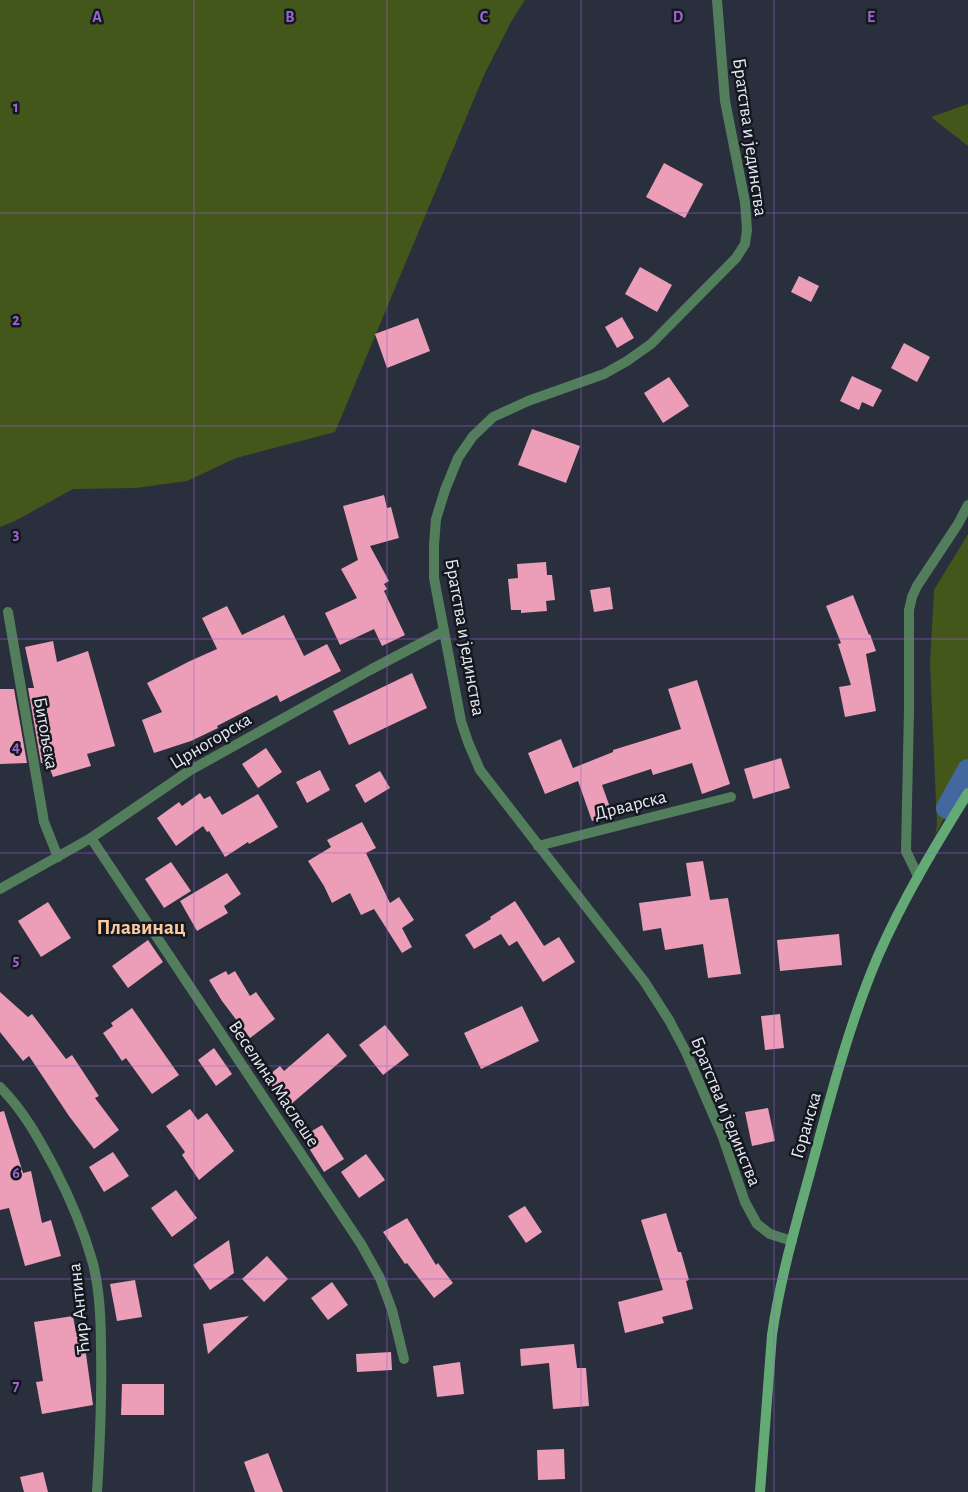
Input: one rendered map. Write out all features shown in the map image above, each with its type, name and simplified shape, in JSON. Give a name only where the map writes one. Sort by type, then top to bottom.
[{"type":"main road","name":"Горанска","points":[[760,1492],[772,1335],[779,1291],[830,1097],[860,1003],[877,958],[918,876],[968,793]]},
{"type":"street","name":"Братства и јединства","points":[[717,0],[725,100],[745,202],[747,230],[745,244],[736,258],[651,344],[627,361],[604,374],[528,401],[493,417],[473,436],[458,458],[436,519],[434,578],[461,721],[480,770],[629,960],[669,1020],[706,1097],[746,1202],[757,1224],[770,1234],[792,1241]]},
{"type":"street","points":[[918,876],[906,851],[909,610],[916,586],[968,506]]},
{"type":"street","name":"Битољска","points":[[8,612],[44,822],[58,856]]},
{"type":"street","name":"Црногорска","points":[[0,889],[90,838],[189,771],[361,674],[444,631]]},
{"type":"street","name":"Дрварска","points":[[538,846],[732,797]]},
{"type":"street","name":"Веселина Маслеше","points":[[90,838],[361,1244],[380,1278],[392,1310],[404,1359]]},
{"type":"street","name":"Ћир Антина","points":[[0,1087],[15,1103],[32,1127],[49,1157],[80,1225],[93,1262],[98,1292],[101,1332],[100,1434],[97,1492]]},
{"type":"green space","points":[[0,0],[525,0],[511,22],[484,75],[335,432],[236,458],[187,481],[136,488],[73,489],[15,521],[0,527]]},
{"type":"green space","points":[[968,104],[968,146],[931,117]]},
{"type":"green space","points":[[968,534],[968,770],[935,836],[937,825],[930,663],[934,590]]},
{"type":"building","points":[[664,163],[703,184],[685,218],[646,197]]},
{"type":"building","points":[[640,267],[672,285],[657,312],[625,294]]},
{"type":"building","points":[[799,276],[819,286],[811,302],[791,292]]},
{"type":"building","points":[[622,317],[634,338],[617,348],[605,327]]},
{"type":"building","points":[[418,318],[430,351],[387,368],[375,334]]},
{"type":"building","points":[[904,343],[930,357],[917,382],[891,368]]},
{"type":"building","points":[[852,376],[882,390],[873,407],[862,402],[859,410],[840,401]]},
{"type":"building","points":[[669,377],[689,406],[663,423],[644,393]]},
{"type":"building","points":[[532,429],[580,446],[566,483],[518,465]]},
{"type":"building","points":[[384,495],[387,508],[391,507],[399,538],[370,546],[389,581],[384,584],[387,589],[384,591],[405,635],[382,646],[374,629],[340,645],[325,613],[357,598],[341,569],[358,560],[343,506]]},
{"type":"building","points":[[546,562],[547,575],[552,575],[555,600],[546,601],[547,611],[521,613],[521,610],[511,610],[508,579],[518,578],[517,564]]},
{"type":"building","points":[[610,587],[613,609],[594,612],[590,590]]},
{"type":"building","points":[[853,595],[876,651],[866,654],[876,711],[845,717],[839,687],[851,685],[838,644],[841,643],[826,606]]},
{"type":"building","points":[[227,606],[242,635],[284,615],[304,656],[327,644],[341,671],[280,702],[277,695],[191,741],[154,753],[142,720],[162,712],[147,683],[217,649],[202,618]]},
{"type":"building","points":[[53,641],[57,662],[88,651],[115,746],[87,754],[91,766],[53,777],[48,763],[41,763],[28,688],[34,688],[25,647]]},
{"type":"building","points":[[412,673],[427,708],[349,745],[333,711]]},
{"type":"building","points":[[697,680],[730,784],[702,794],[692,763],[653,775],[651,769],[602,785],[612,813],[592,821],[578,781],[545,794],[528,753],[561,739],[575,773],[573,768],[613,752],[613,750],[681,729],[668,689]]},
{"type":"building","points":[[0,689],[14,689],[27,763],[0,764]]},
{"type":"building","points":[[266,748],[282,772],[258,788],[242,764]]},
{"type":"building","points":[[781,758],[790,788],[753,799],[744,769]]},
{"type":"building","points":[[320,770],[330,790],[307,803],[296,782]]},
{"type":"building","points":[[380,771],[390,788],[365,803],[355,785]]},
{"type":"building","points":[[200,793],[204,799],[210,796],[222,815],[258,794],[278,827],[249,844],[248,842],[225,857],[209,831],[207,832],[203,826],[176,846],[157,818],[179,802],[182,806]]},
{"type":"building","points":[[362,822],[376,848],[366,853],[390,903],[399,897],[414,920],[402,928],[412,947],[402,953],[374,909],[361,915],[350,893],[332,903],[308,861],[331,847],[327,840]]},
{"type":"building","points":[[703,861],[710,900],[728,898],[741,974],[708,978],[703,944],[665,950],[661,928],[643,931],[639,903],[691,896],[686,863]]},
{"type":"building","points":[[171,862],[191,891],[164,908],[145,879]]},
{"type":"building","points":[[227,873],[241,894],[224,906],[228,913],[197,931],[180,901]]},
{"type":"building","points":[[515,901],[544,946],[559,937],[575,962],[543,982],[517,941],[509,946],[501,934],[474,949],[465,935]]},
{"type":"building","points":[[48,902],[71,938],[41,957],[18,921]]},
{"type":"building","points":[[839,934],[842,965],[780,971],[777,940]]},
{"type":"building","points":[[148,940],[163,962],[128,988],[112,966]]},
{"type":"building","points":[[226,971],[228,975],[235,971],[250,996],[256,992],[275,1019],[250,1038],[222,1001],[209,980]]},
{"type":"building","points":[[0,992],[28,1017],[32,1014],[66,1059],[72,1055],[99,1096],[95,1098],[119,1130],[94,1149],[69,1116],[29,1056],[23,1061],[0,1032]]},
{"type":"building","points":[[522,1006],[539,1041],[481,1069],[464,1033]]},
{"type":"building","points":[[132,1008],[179,1075],[152,1094],[126,1058],[122,1061],[103,1033],[113,1026],[111,1023]]},
{"type":"building","points":[[780,1014],[784,1048],[765,1050],[761,1016]]},
{"type":"building","points":[[385,1025],[409,1055],[383,1075],[359,1045]]},
{"type":"building","points":[[328,1033],[347,1056],[289,1106],[265,1078],[280,1066],[284,1071]]},
{"type":"building","points":[[214,1048],[232,1074],[216,1086],[198,1060]]},
{"type":"building","points":[[768,1108],[775,1141],[752,1146],[745,1112]]},
{"type":"building","points":[[190,1109],[198,1120],[207,1113],[234,1151],[199,1180],[182,1155],[185,1152],[166,1126]]},
{"type":"building","points":[[4,1111],[23,1173],[31,1171],[42,1223],[51,1220],[61,1256],[25,1266],[9,1208],[0,1210],[0,1112]]},
{"type":"building","points":[[322,1125],[344,1159],[324,1172],[302,1137]]},
{"type":"building","points":[[113,1152],[129,1176],[104,1192],[89,1167]]},
{"type":"building","points":[[366,1154],[385,1180],[359,1198],[341,1172]]},
{"type":"building","points":[[176,1190],[197,1218],[172,1237],[151,1208]]},
{"type":"building","points":[[525,1206],[542,1232],[526,1243],[508,1216]]},
{"type":"building","points":[[666,1213],[678,1252],[681,1252],[689,1280],[686,1281],[693,1309],[662,1317],[664,1323],[625,1333],[618,1302],[663,1290],[641,1220]]},
{"type":"building","points":[[407,1218],[436,1265],[438,1263],[453,1283],[434,1298],[407,1263],[405,1264],[383,1232]]},
{"type":"building","points":[[229,1240],[234,1273],[210,1290],[193,1265]]},
{"type":"building","points":[[267,1256],[288,1279],[264,1302],[242,1279]]},
{"type":"building","points":[[135,1280],[142,1317],[117,1321],[110,1284]]},
{"type":"building","points":[[332,1282],[348,1305],[328,1320],[311,1298]]},
{"type":"building","points":[[73,1316],[76,1333],[83,1332],[93,1405],[42,1414],[36,1382],[43,1381],[34,1322]]},
{"type":"building","points":[[249,1316],[208,1354],[203,1324]]},
{"type":"building","points":[[574,1344],[577,1368],[586,1368],[589,1406],[553,1409],[549,1363],[521,1366],[520,1349]]},
{"type":"building","points":[[391,1352],[392,1370],[357,1372],[356,1354]]},
{"type":"building","points":[[460,1362],[464,1394],[437,1397],[433,1366]]},
{"type":"building","points":[[122,1384],[164,1384],[164,1415],[121,1415]]},
{"type":"building","points":[[564,1449],[565,1479],[538,1480],[537,1450]]},
{"type":"building","points":[[268,1453],[283,1492],[255,1492],[244,1462]]},
{"type":"building","points":[[43,1472],[48,1492],[24,1492],[20,1477]]},
{"type":"waterway","points":[[947,808],[968,770]]},
{"type":"district","name":"Плавинац","points":[[141,927]]}]
